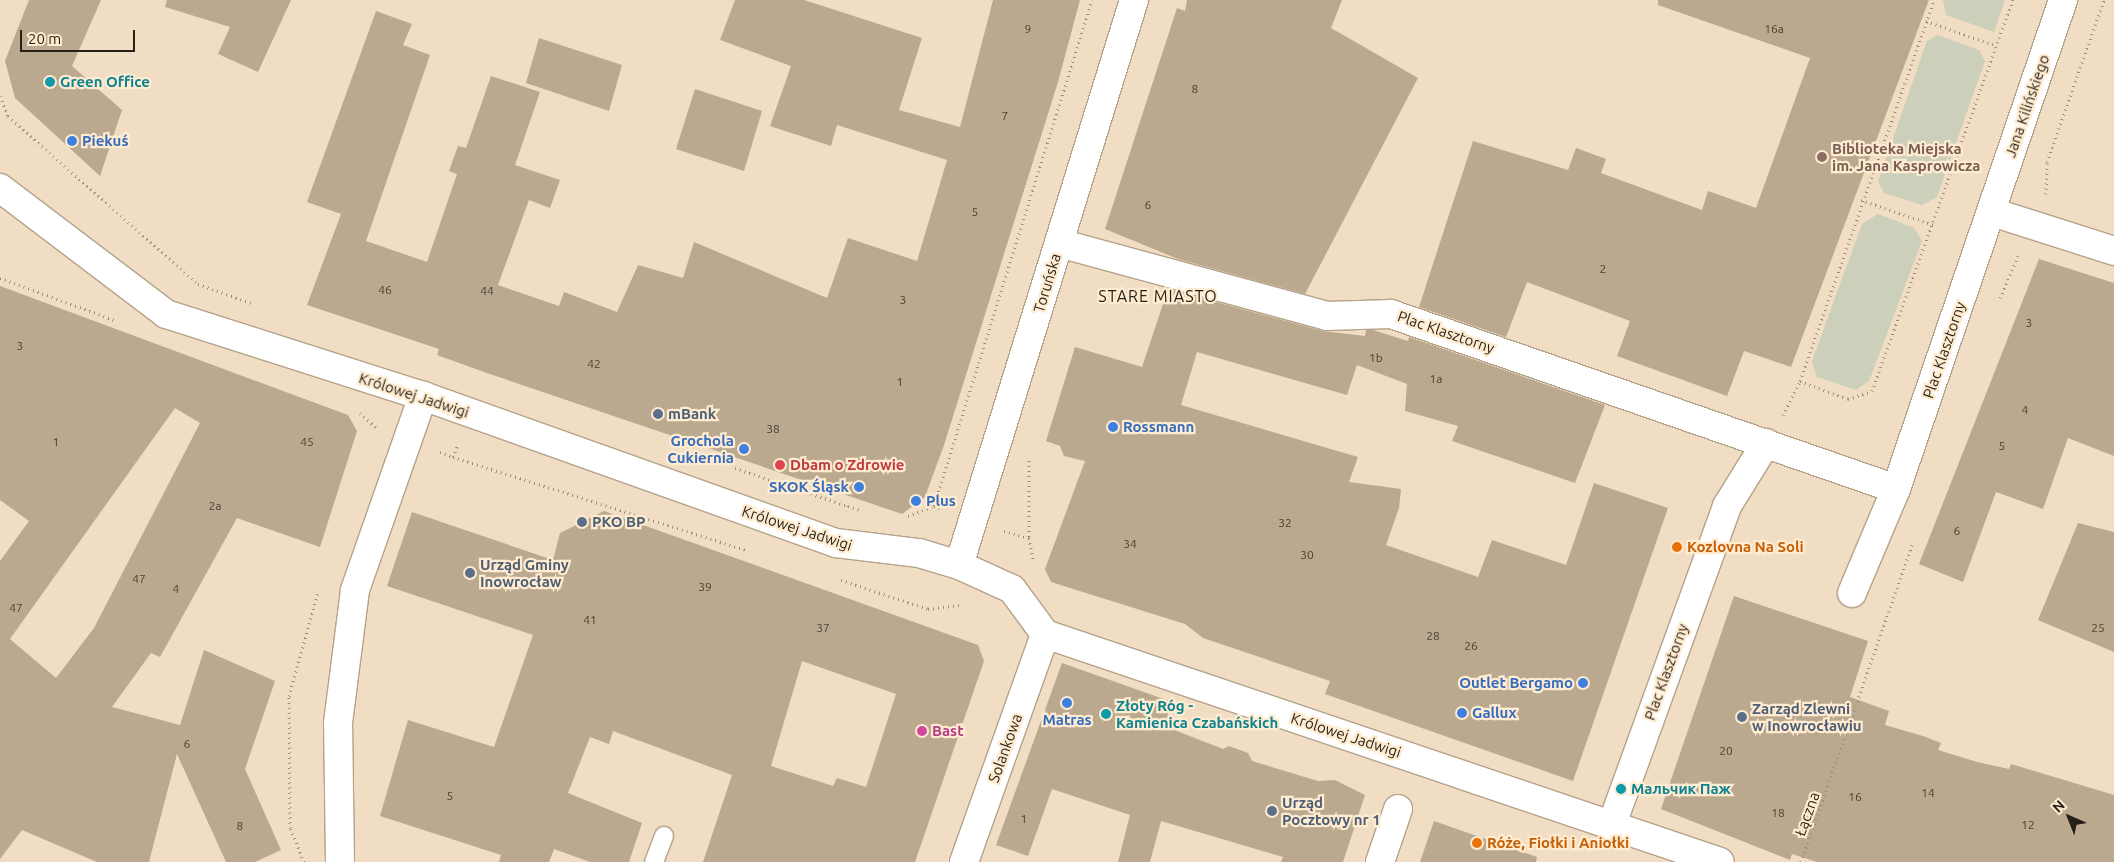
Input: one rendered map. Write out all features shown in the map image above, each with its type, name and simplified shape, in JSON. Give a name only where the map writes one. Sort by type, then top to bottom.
[{"type":"street","name":"Toruńska","points":[[959,566],[1134,0]]},
{"type":"street","name":"Jana Kilińskiego","points":[[1992,212],[2063,0]]},
{"type":"street","name":"Królowej Jadwigi","points":[[0,188],[166,314],[423,396],[836,543],[920,553],[959,566],[1012,588],[1045,634],[1720,862]]},
{"type":"street","name":"Plac Klasztorny","points":[[1852,593],[1896,489],[1992,212]]},
{"type":"street","points":[[1992,212],[2114,251]]},
{"type":"street","name":"Plac Klasztorny","points":[[1059,243],[1328,316],[1391,314],[1616,390],[1896,489]]},
{"type":"street","points":[[340,862],[338,723],[355,590],[423,396]]},
{"type":"street","name":"Plac Klasztorny","points":[[1612,824],[1727,506],[1766,443]]},
{"type":"street","name":"Solankowa","points":[[964,862],[1045,634]]},
{"type":"street","points":[[1380,862],[1398,809]]},
{"type":"lane","points":[[654,862],[664,836]]},
{"type":"path","points":[[934,506],[1092,0]]},
{"type":"path","points":[[1766,443],[1800,382],[1861,200],[1934,0]]},
{"type":"path","points":[[1800,382],[1848,399],[1872,391],[1934,225],[2014,0]]},
{"type":"path","points":[[2048,200],[2044,187],[2048,162],[2104,0]]},
{"type":"path","points":[[1926,21],[1997,46]]},
{"type":"path","points":[[0,96],[8,116],[198,284],[254,304]]},
{"type":"path","points":[[1861,200],[1934,225]]},
{"type":"path","name":"Łączna","points":[[1801,862],[1834,774]]},
{"type":"green space","points":[[1943,0],[2005,0],[1994,32],[1946,15]]},
{"type":"green space","points":[[1938,35],[1979,50],[1985,61],[1937,197],[1922,205],[1884,193],[1878,181],[1927,41]]},
{"type":"green space","points":[[1878,214],[1914,228],[1922,241],[1869,381],[1856,390],[1817,377],[1812,361],[1862,224]]},
{"type":"building","name":"Green Office","points":[[29,0],[101,0],[72,66],[122,110],[100,176],[15,98],[5,61]]},
{"type":"building","points":[[167,0],[291,0],[258,72],[218,54],[230,27],[165,7]]},
{"type":"building","points":[[735,0],[804,0],[922,38],[899,110],[960,127],[993,0],[1080,0],[1058,82],[944,445],[925,497],[902,514],[484,372],[437,355],[439,349],[307,305],[341,214],[307,202],[376,11],[412,24],[403,45],[430,55],[366,241],[427,262],[457,174],[449,171],[458,146],[466,148],[491,76],[540,92],[515,165],[560,180],[550,208],[529,200],[498,285],[559,306],[564,292],[617,312],[638,265],[683,278],[694,242],[827,298],[848,238],[917,261],[947,160],[837,125],[831,146],[770,126],[791,66],[720,40]]},
{"type":"building","points":[[1187,0],[1342,0],[1331,28],[1418,78],[1305,294],[1178,259],[1105,229],[1177,8],[1185,11]]},
{"type":"building","points":[[1658,0],[1929,0],[1791,367],[1744,351],[1727,396],[1617,356],[1630,321],[1527,282],[1506,337],[1419,307],[1473,141],[1568,170],[1576,148],[1606,159],[1601,173],[1702,210],[1708,191],[1756,208],[1810,58],[1658,5]]},
{"type":"building","points":[[539,38],[622,65],[609,111],[526,83]]},
{"type":"building","points":[[695,89],[762,111],[744,171],[676,149]]},
{"type":"building","points":[[2039,259],[2114,283],[2114,456],[2068,438],[2043,509],[1996,492],[1963,582],[1919,564]]},
{"type":"building","points":[[0,286],[348,415],[357,431],[320,547],[237,518],[160,657],[151,653],[112,707],[180,725],[204,650],[275,681],[245,769],[281,850],[255,862],[226,862],[177,754],[149,862],[97,862],[22,830],[0,859],[0,561],[29,521],[0,500]],"holes":[[[175,408],[200,423],[94,628],[56,678],[10,639]]]},
{"type":"building","points":[[1168,289],[1323,331],[1365,336],[1366,330],[1373,330],[1408,341],[1409,337],[1605,405],[1575,483],[1452,441],[1458,426],[1405,411],[1407,384],[1357,365],[1347,395],[1197,352],[1181,405],[1358,457],[1349,482],[1401,489],[1399,508],[1386,545],[1478,577],[1492,540],[1566,565],[1594,483],[1668,508],[1573,781],[1325,694],[1330,681],[1203,638],[1185,624],[1051,582],[1045,569],[1085,461],[1064,456],[1060,446],[1046,441],[1075,347],[1142,367]]},
{"type":"building","points":[[604,511],[978,645],[984,661],[915,862],[703,862],[732,775],[613,731],[609,744],[590,737],[568,793],[642,823],[629,862],[590,862],[554,849],[549,862],[499,862],[501,855],[380,816],[408,720],[494,747],[533,635],[387,586],[412,512],[553,560],[560,533]],"holes":[[[802,661],[896,694],[866,787],[837,778],[833,786],[771,766]]]},
{"type":"building","points":[[2078,523],[2114,532],[2114,652],[2038,620]]},
{"type":"building","points":[[1734,596],[1868,641],[1850,697],[1889,711],[1885,725],[1941,743],[1938,750],[1977,762],[2009,769],[2011,764],[2114,795],[2114,862],[1817,862],[1792,854],[1790,860],[1661,809]]},
{"type":"building","points":[[1062,663],[1172,702],[1164,726],[1223,749],[1229,746],[1248,753],[1252,761],[1318,781],[1335,780],[1365,795],[1343,862],[1281,862],[1283,857],[1161,821],[1150,862],[1118,862],[1130,815],[1052,789],[1028,856],[996,845]]},
{"type":"building","points":[[1434,821],[1537,857],[1536,862],[1420,862]]},
{"type":"place","name":"Green Office","points":[[50,82]]},
{"type":"place","name":"Piekuś","points":[[72,141]]},
{"type":"place","name":"Biblioteka Miejska im. Jana Kasprowicza","points":[[1822,157]]},
{"type":"place","name":"mBank","points":[[658,414]]},
{"type":"place","name":"Rossmann","points":[[1113,427]]},
{"type":"place","name":"Grochola Cukiernia","points":[[744,449]]},
{"type":"place","name":"Dbam o Zdrowie","points":[[780,465]]},
{"type":"place","name":"SKOK Śląsk","points":[[859,487]]},
{"type":"place","name":"Plus","points":[[916,501]]},
{"type":"place","name":"PKO BP","points":[[582,522]]},
{"type":"place","name":"Kozlovna Na Soli","points":[[1677,547]]},
{"type":"place","name":"Urząd Gminy Inowrocław","points":[[470,573]]},
{"type":"place","name":"Outlet Bergamo","points":[[1583,683]]},
{"type":"place","name":"Matras","points":[[1067,703]]},
{"type":"place","name":"Gallux","points":[[1462,713]]},
{"type":"place","name":"Złoty Róg - Kamienica Czabańskich","points":[[1106,714]]},
{"type":"place","name":"Zarząd Zlewni w Inowrocławiu","points":[[1742,717]]},
{"type":"place","name":"Bast","points":[[922,731]]},
{"type":"place","name":"Мальчик Паж","points":[[1621,789]]},
{"type":"place","name":"Urząd Pocztowy nr 1","points":[[1272,811]]},
{"type":"place","name":"Róże, Fiołki i Aniołki","points":[[1477,843]]},
{"type":"district","name":"STARE MIASTO","points":[[1158,296]]}]
